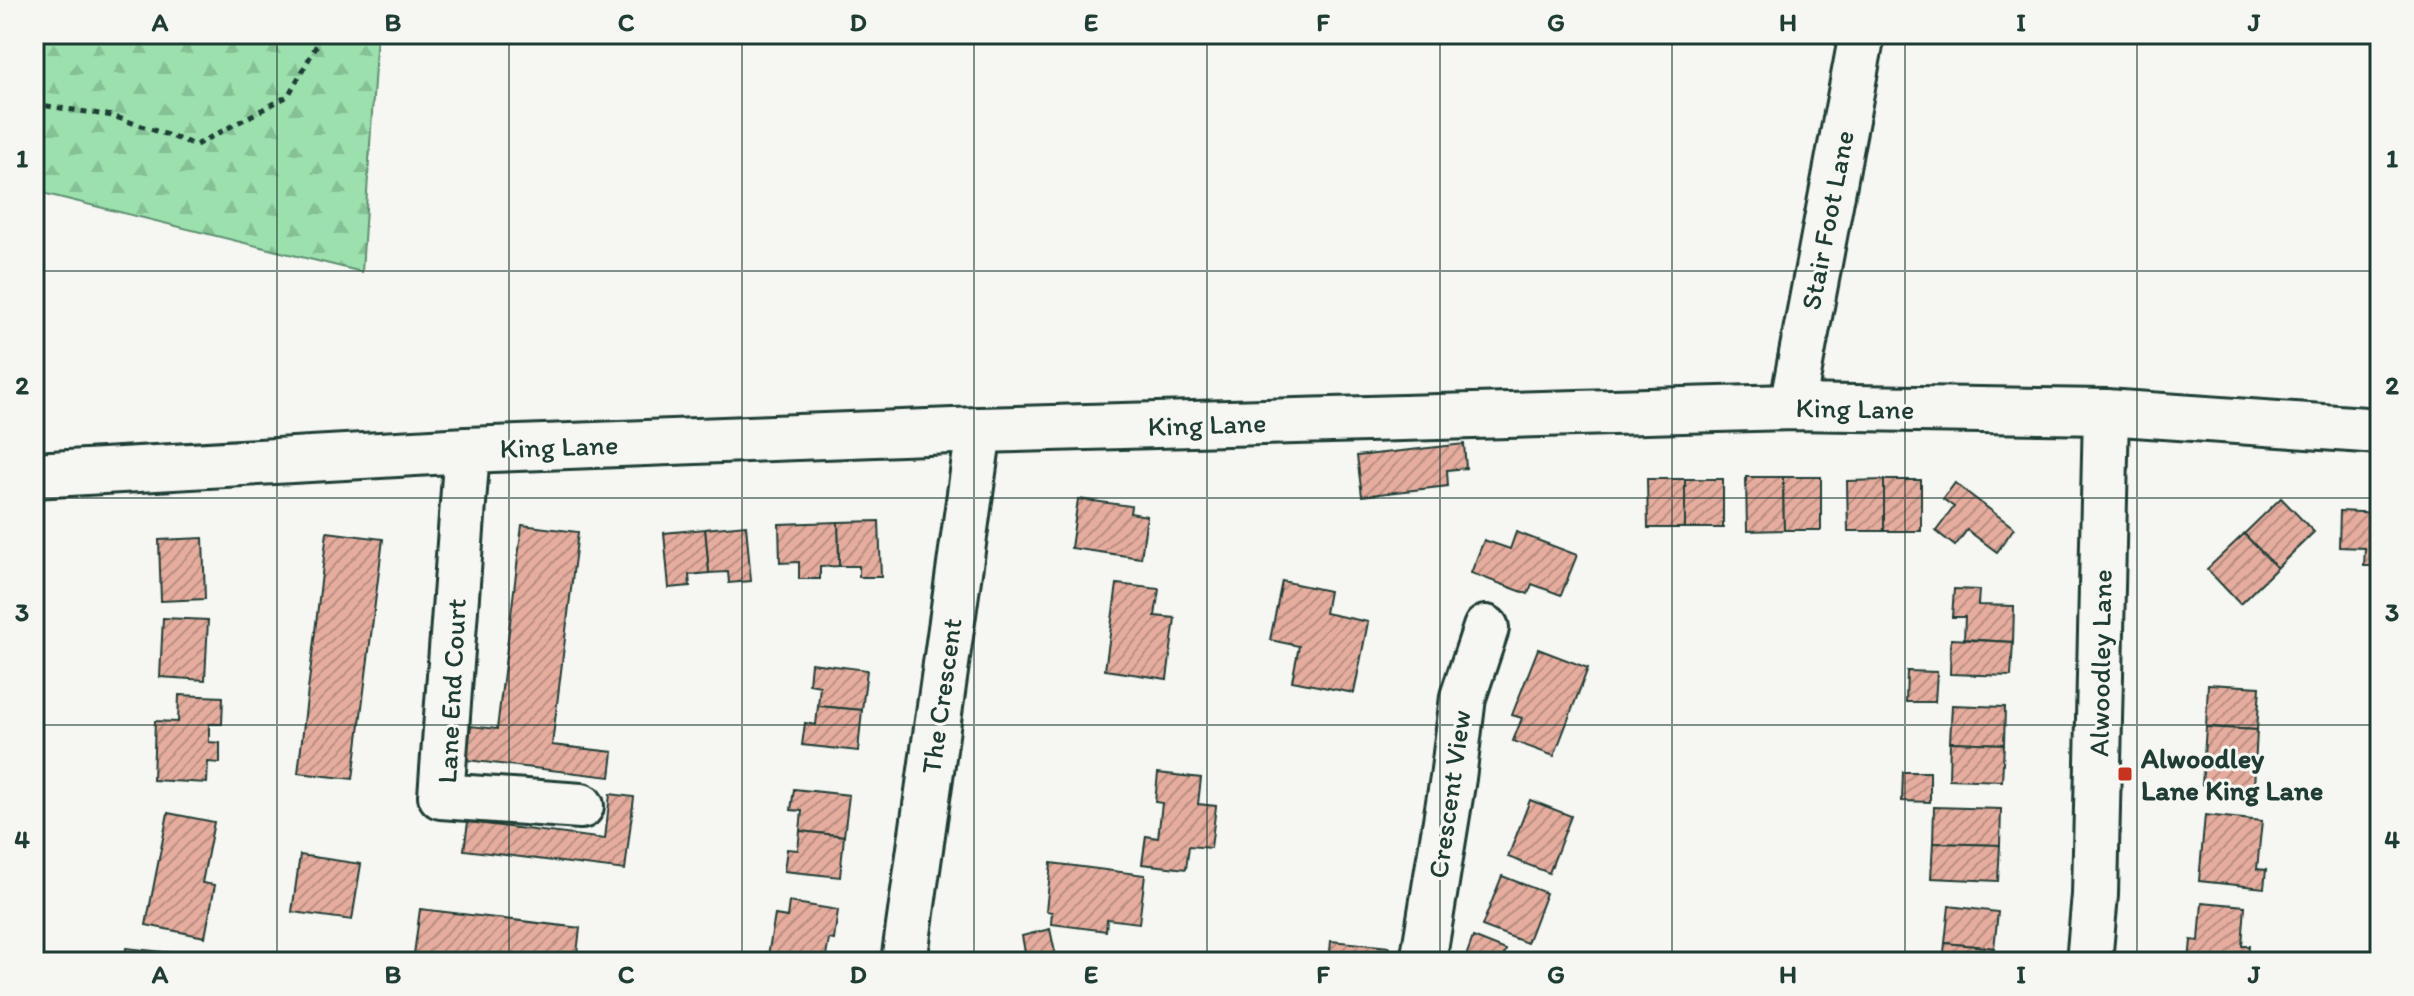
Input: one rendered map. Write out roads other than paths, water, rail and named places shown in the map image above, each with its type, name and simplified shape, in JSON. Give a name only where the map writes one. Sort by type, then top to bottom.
[{"type":"street","name":"Stair Foot Lane","points":[[1792,407],[1862,34]]},
{"type":"street","name":"King Lane","points":[[35,487],[467,450],[979,430],[1792,407],[2106,412],[2380,431]]},
{"type":"street","name":"Alwoodley Lane","points":[[2089,962],[2095,895],[2106,412]]},
{"type":"street","name":"The Crescent","points":[[904,962],[979,430]]},
{"type":"street","name":"Lane End Court","points":[[467,450],[441,796],[581,806]]},
{"type":"street","name":"Crescent View","points":[[1423,962],[1463,697],[1486,628]]},
{"type":"place","name":"Alwoodley Lane King Lane","points":[[2125,774]]}]
